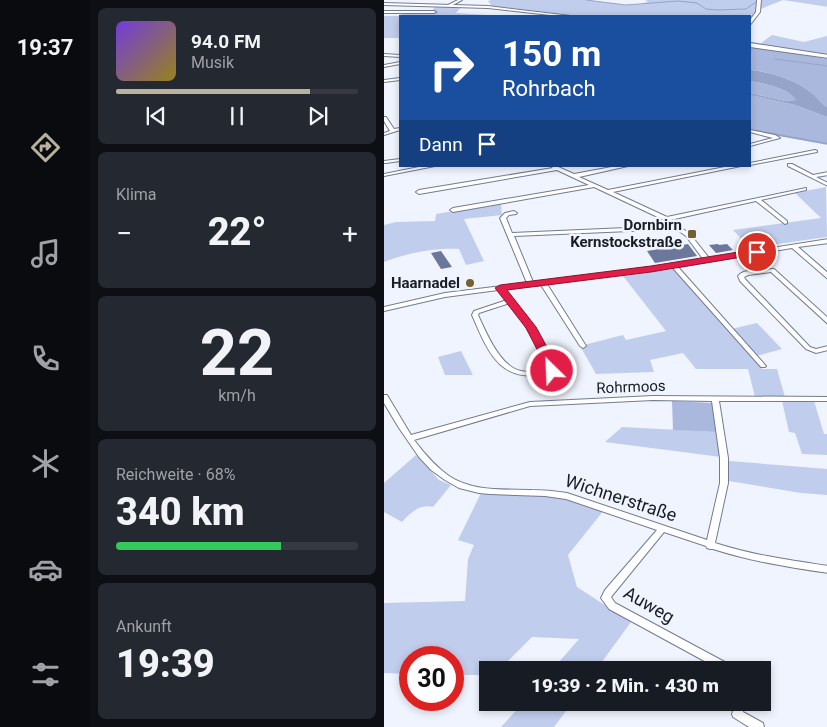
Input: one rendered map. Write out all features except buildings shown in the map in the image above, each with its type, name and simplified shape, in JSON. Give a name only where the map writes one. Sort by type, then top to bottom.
[{"type":"main road","points":[[751,22],[758,12],[759,0]]},
{"type":"main road","points":[[384,4],[499,8],[560,15]]},
{"type":"main road","points":[[751,45],[827,58]]},
{"type":"street","points":[[450,5],[460,0]]},
{"type":"street","points":[[384,12],[434,12]]},
{"type":"street","points":[[384,54],[399,56]]},
{"type":"street","points":[[384,66],[399,63]]},
{"type":"street","points":[[384,81],[399,79]]},
{"type":"street","points":[[384,118],[393,131]]},
{"type":"street","points":[[384,134],[399,129]]},
{"type":"street","points":[[751,131],[778,138],[751,144]]},
{"type":"street","points":[[751,164],[815,151]]},
{"type":"street","points":[[386,162],[399,160]]},
{"type":"street","points":[[790,165],[814,176],[827,185]]},
{"type":"street","points":[[384,175],[428,167]]},
{"type":"street","points":[[419,192],[555,167],[666,219],[688,235],[707,260]]},
{"type":"street","points":[[574,176],[621,167]]},
{"type":"street","points":[[606,192],[734,167]]},
{"type":"street","points":[[814,176],[827,173]]},
{"type":"street","points":[[453,210],[595,186]]},
{"type":"street","points":[[666,219],[804,189]]},
{"type":"street","points":[[757,199],[785,222]]},
{"type":"street","points":[[514,212],[507,214],[503,218],[531,284]]},
{"type":"street","points":[[510,235],[678,227]]},
{"type":"street","points":[[384,309],[445,294],[674,266],[827,241]]},
{"type":"street","points":[[793,246],[827,277]]},
{"type":"street","points":[[739,255],[755,272]]},
{"type":"street","points":[[674,266],[763,366]]},
{"type":"street","points":[[827,322],[775,272],[767,269],[741,276],[742,280],[808,348],[816,351],[827,348]]},
{"type":"street","points":[[543,283],[584,346]]},
{"type":"street","points":[[500,288],[511,301],[531,327],[552,367],[552,371],[533,373],[512,371],[504,364],[485,337],[475,315],[476,312],[511,301]]},
{"type":"street","name":"Wichnerstraße","points":[[384,397],[425,460],[441,475],[457,485],[479,490],[545,491],[560,494],[586,501],[710,546],[773,561],[827,571]]},
{"type":"street","name":"Rohrmoos","points":[[411,438],[530,404],[653,398],[716,400],[827,399]]},
{"type":"street","points":[[710,546],[724,483],[724,458],[716,400]]},
{"type":"street","name":"Auweg","points":[[663,528],[608,593],[606,598],[612,606],[713,661]]},
{"type":"street","points":[[738,711],[737,714],[759,727]]},
{"type":"shaded area","points":[[586,0],[627,5],[643,4],[648,1],[644,0],[783,0],[761,9],[751,23],[751,15],[552,15],[553,13],[492,6],[488,1]]},
{"type":"shaded area","points":[[783,0],[827,0],[828,7]]},
{"type":"shaded area","points":[[435,7],[461,7],[456,13],[487,15],[401,15],[403,12],[431,12]]},
{"type":"shaded area","points":[[384,16],[399,16],[399,38],[384,38]]},
{"type":"shaded area","points":[[772,35],[804,42],[827,36],[827,59],[751,46],[751,42],[761,43]]},
{"type":"shaded area","points":[[751,46],[827,59],[827,107],[807,89],[792,81],[751,70]]},
{"type":"shaded area","points":[[751,70],[775,75],[807,89],[827,107],[827,117],[795,105],[751,95],[751,93],[785,101],[797,100],[787,92],[769,85],[751,81]]},
{"type":"shaded area","points":[[751,81],[782,90],[798,100],[785,101],[751,93]]},
{"type":"shaded area","points":[[751,95],[795,105],[827,117],[827,144],[751,130]]},
{"type":"shaded area","points":[[826,187],[827,237],[750,248],[733,230],[821,218],[795,193]]},
{"type":"shaded area","points":[[501,203],[502,215],[464,219],[484,261],[466,265],[459,249],[440,249],[402,256],[384,262],[384,225],[396,222],[435,221],[436,214]]},
{"type":"shaded area","points":[[674,269],[727,330],[757,323],[782,349],[753,357],[762,369],[777,369],[785,397],[755,397],[748,369],[696,369],[683,353],[650,360],[654,372],[596,374],[580,346],[623,335],[626,340],[666,331],[623,276]]},
{"type":"shaded area","points":[[461,351],[473,375],[445,375],[438,357]]},
{"type":"shaded area","points":[[672,401],[713,403],[717,432],[673,430]]},
{"type":"shaded area","points":[[782,401],[814,401],[824,434],[827,434],[827,455],[802,454],[795,433],[789,432]]},
{"type":"shaded area","points":[[622,427],[717,432],[721,457],[605,442]]},
{"type":"shaded area","points":[[416,455],[439,480],[451,485],[433,507],[420,508],[402,522],[384,512],[384,483]]},
{"type":"shaded area","points":[[729,461],[827,469],[827,495],[801,493],[729,481]]},
{"type":"shaded area","points":[[481,493],[551,496],[604,510],[568,555],[577,587],[631,622],[603,661],[560,661],[579,639],[532,637],[508,661],[479,661],[479,675],[464,675],[464,646],[399,646],[399,674],[384,673],[384,603],[465,601],[468,559],[474,545],[458,540]]},
{"type":"shaded area","points":[[516,711],[566,711],[554,727],[501,727]]},
{"type":"waterway","points":[[586,0],[626,5],[678,1],[697,3],[706,9],[718,10],[746,9],[756,2]]},
{"type":"waterway","points":[[775,59],[828,66]]},
{"type":"waterway","points":[[757,131],[828,144]]},
{"type":"place","name":"Dornbirn Kernstockstraße","points":[[692,234]]},
{"type":"place","name":"Haarnadel","points":[[470,283]]},
{"type":"route","points":[[552,371],[552,367],[531,327],[500,288],[605,276],[757,252]]}]
